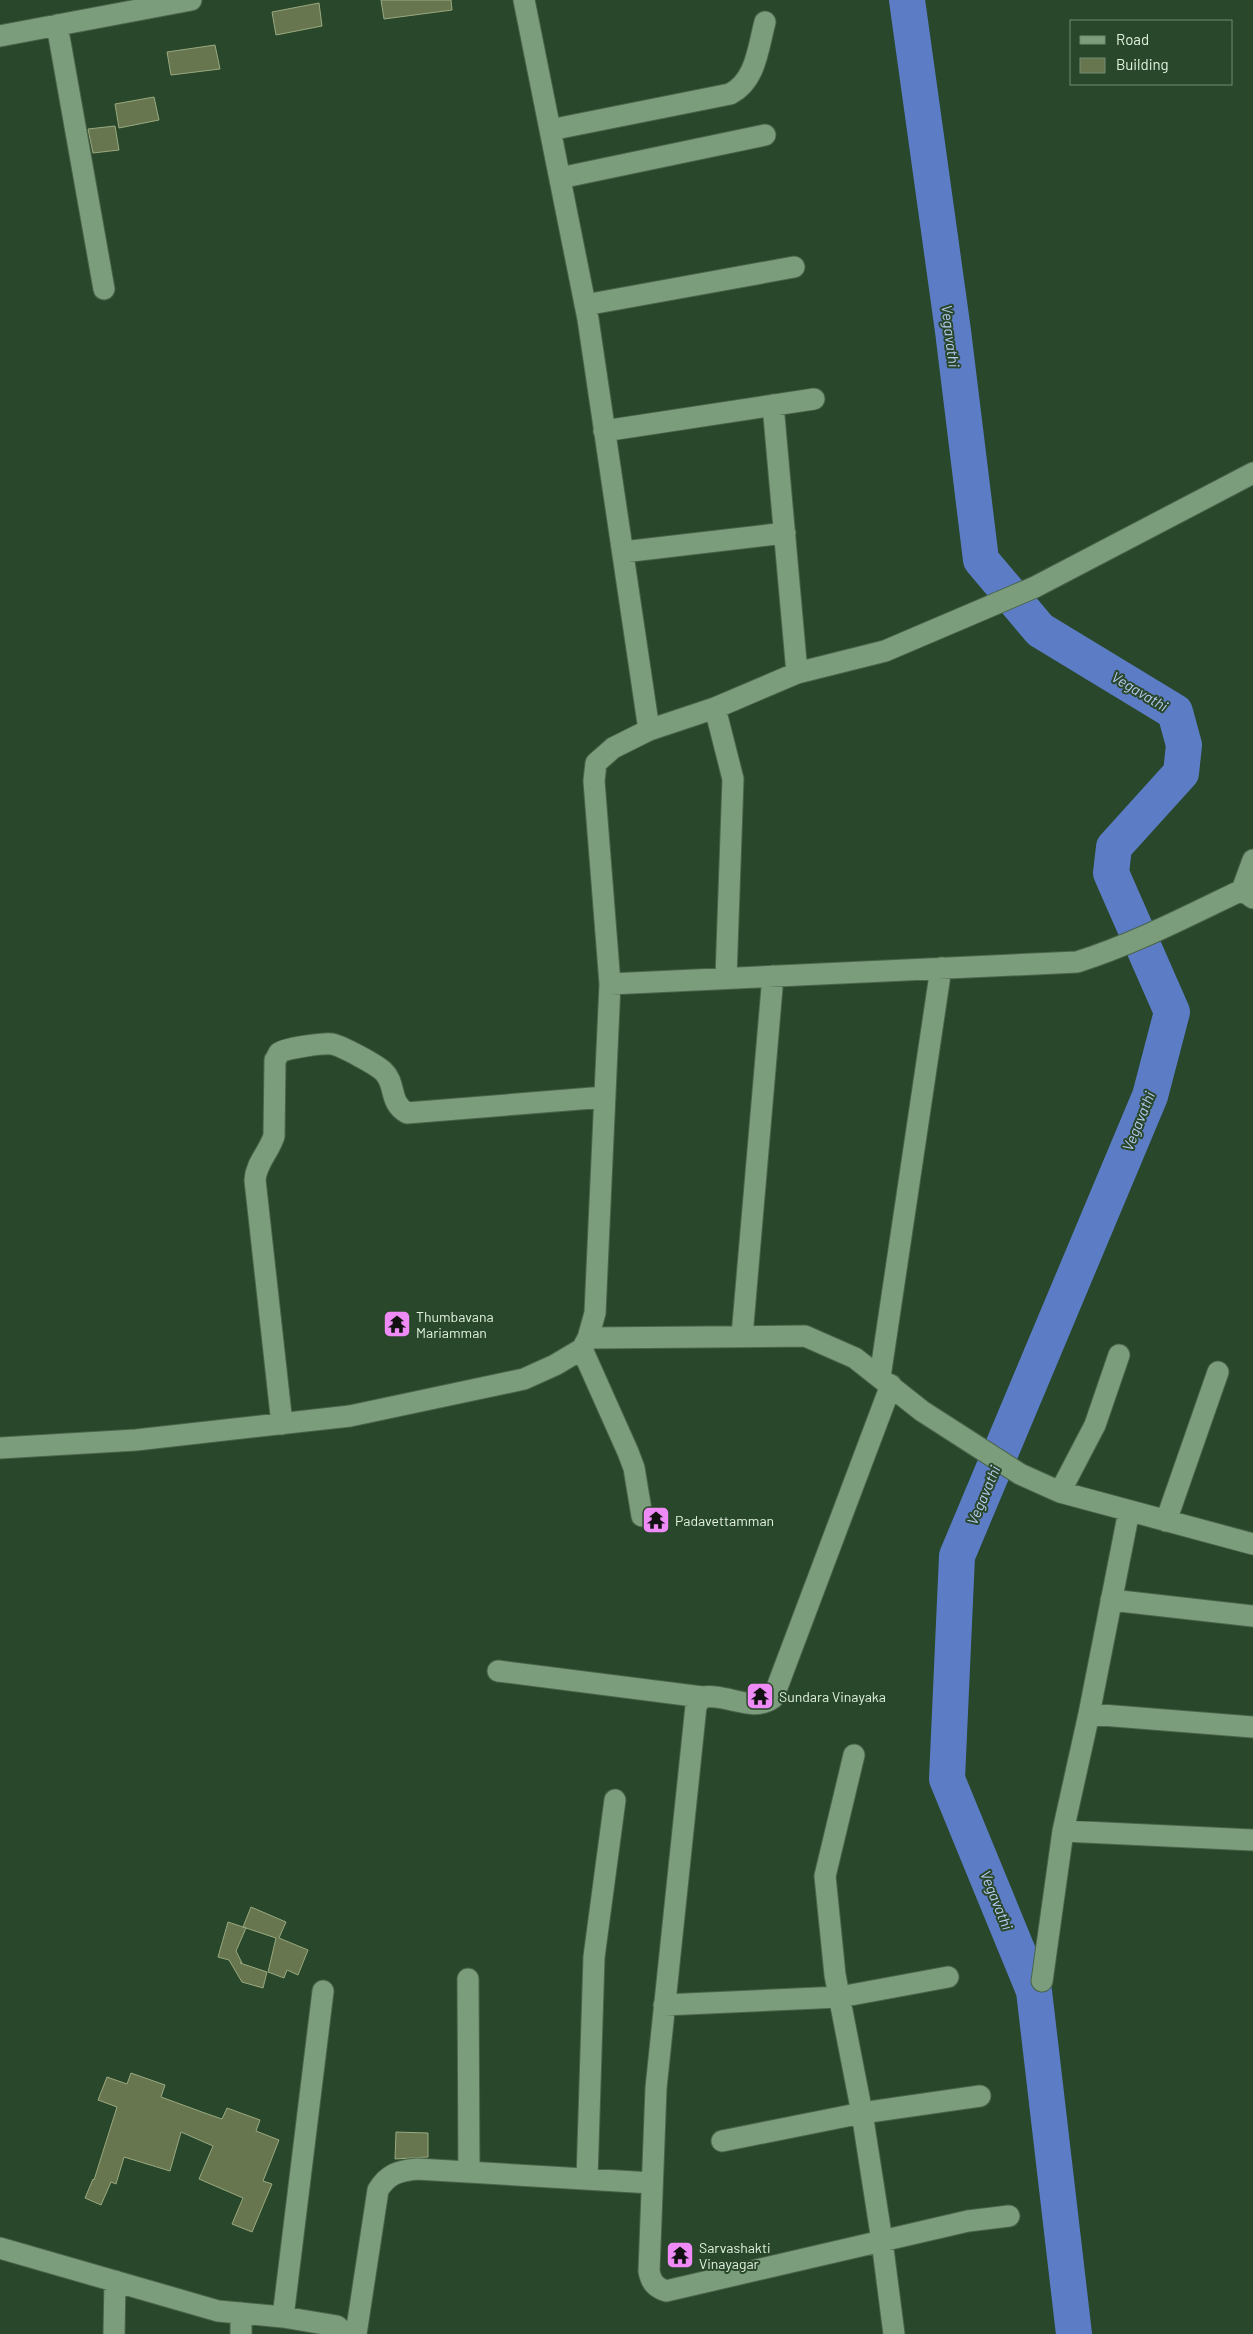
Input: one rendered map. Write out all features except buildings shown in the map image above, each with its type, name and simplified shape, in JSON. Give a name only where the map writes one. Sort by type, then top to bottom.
[{"type":"street","points":[[0,36],[191,0]]},
{"type":"street","points":[[524,0],[585,305],[649,730]]},
{"type":"street","points":[[550,130],[730,94],[745,84],[751,74],[765,22]]},
{"type":"street","points":[[57,25],[104,290]]},
{"type":"street","points":[[560,178],[765,135]]},
{"type":"street","points":[[585,305],[794,268]]},
{"type":"street","points":[[604,431],[814,399]]},
{"type":"street","points":[[773,405],[797,673]]},
{"type":"street","points":[[642,1516],[634,1468],[585,1344],[595,1313],[610,984],[594,780],[596,763],[613,748],[649,730],[715,708],[797,673],[885,651],[1035,587],[1253,473]]},
{"type":"street","points":[[623,552],[785,533]]},
{"type":"street","points":[[715,708],[733,779],[726,977]]},
{"type":"street","points":[[610,984],[726,977],[1068,963],[1085,960],[1248,894],[1253,860]]},
{"type":"street","points":[[498,1671],[702,1697],[713,1695],[756,1705],[765,1704],[773,1698],[886,1381],[941,968]]},
{"type":"street","points":[[742,1336],[773,976]]},
{"type":"street","points":[[282,1424],[255,1180],[255,1170],[271,1146],[274,1136],[275,1060],[278,1054],[284,1050],[323,1044],[338,1046],[383,1072],[389,1080],[396,1103],[407,1113],[605,1097]]},
{"type":"street","points":[[0,1448],[136,1440],[350,1416],[524,1379],[556,1365],[585,1344],[742,1336],[805,1336],[855,1358],[922,1411],[1020,1474],[1060,1492],[1253,1544]]},
{"type":"street","points":[[1060,1492],[1095,1425],[1119,1355]]},
{"type":"street","points":[[1166,1521],[1218,1372]]},
{"type":"street","points":[[1042,1981],[1063,1831],[1089,1714],[1129,1511]]},
{"type":"street","points":[[1111,1600],[1253,1616]]},
{"type":"street","points":[[702,1697],[696,1706],[656,2088],[649,2271],[651,2281],[658,2288],[666,2291],[968,2221],[1009,2216]]},
{"type":"street","points":[[1089,1714],[1253,1727]]},
{"type":"street","points":[[854,1755],[825,1876],[835,1975],[862,2113],[894,2334]]},
{"type":"street","points":[[587,2179],[594,1957],[615,1800]]},
{"type":"street","points":[[1063,1831],[1253,1840]]},
{"type":"street","points":[[664,2005],[840,1997],[948,1977]]},
{"type":"street","points":[[468,1978],[469,2172]]},
{"type":"street","points":[[283,2317],[323,1991]]},
{"type":"street","points":[[722,2141],[862,2113],[980,2096]]},
{"type":"street","points":[[356,2334],[378,2190],[386,2178],[399,2171],[417,2169],[652,2183]]},
{"type":"street","points":[[0,2248],[218,2311],[283,2317],[337,2326],[346,2334]]},
{"type":"street","points":[[114,2334],[115,2281]]},
{"type":"street","points":[[241,2313],[241,2334]]},
{"type":"waterway","name":"Vegavathi","points":[[907,0],[953,331],[981,560],[1040,630],[1175,712],[1184,745],[1181,773],[1114,847],[1111,873],[1172,1012],[1150,1096],[957,1556],[947,1779],[1034,1991],[1074,2334]]},
{"type":"place","name":"Thumbavana Mariamman","points":[[397,1324]]},
{"type":"place","name":"Padavettamman","points":[[656,1520]]},
{"type":"place","name":"Sundara Vinayaka","points":[[760,1696]]},
{"type":"place","name":"Sarvashakti Vinayagar","points":[[680,2255]]}]
